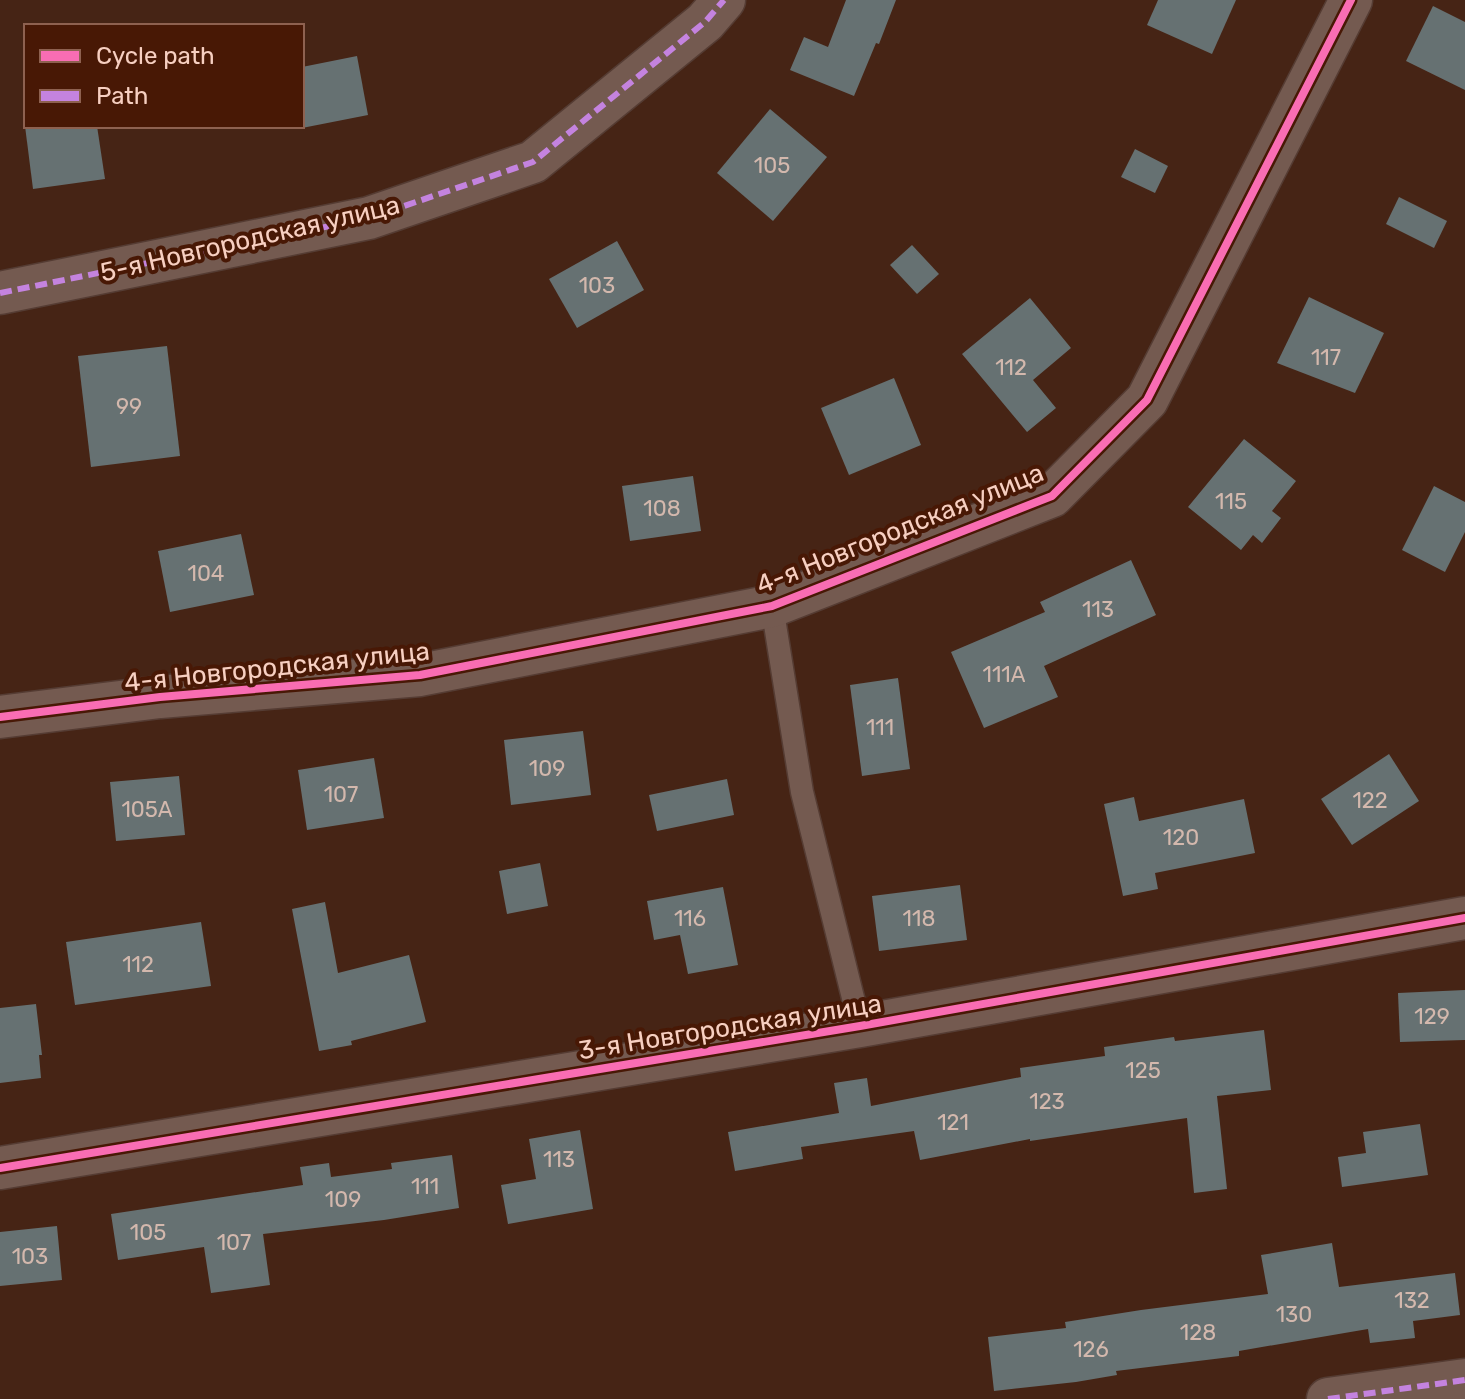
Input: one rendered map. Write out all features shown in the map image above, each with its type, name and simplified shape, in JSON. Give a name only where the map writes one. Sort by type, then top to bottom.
[{"type":"street","name":"5-я Новгородская улица","points":[[0,293],[369,218],[533,162],[705,22],[724,0]]},
{"type":"street","name":"4-я Новгородская улица","points":[[0,717],[160,697],[420,675],[772,606],[1052,496],[1147,400],[1351,0]]},
{"type":"street","name":"3-я Новгородская улица","points":[[0,1168],[860,1026],[1465,918]]},
{"type":"street","points":[[1328,1399],[1465,1380]]},
{"type":"lane","points":[[772,606],[802,792],[860,1026]]},
{"type":"building","points":[[846,0],[896,0],[854,96],[790,70],[804,37],[828,47]]},
{"type":"building","points":[[1158,0],[1236,0],[1212,54],[1147,25]]},
{"type":"building","points":[[1433,6],[1465,22],[1465,90],[1406,61]]},
{"type":"building","points":[[357,56],[368,115],[304,128],[304,67]]},
{"type":"building","points":[[770,109],[827,157],[773,221],[717,173]]},
{"type":"building","points":[[25,128],[97,128],[105,179],[33,189]]},
{"type":"building","points":[[1135,149],[1168,166],[1155,193],[1121,177]]},
{"type":"building","points":[[1399,197],[1447,221],[1434,248],[1386,224]]},
{"type":"building","points":[[617,241],[644,290],[577,328],[549,279]]},
{"type":"building","points":[[912,245],[939,274],[917,294],[890,265]]},
{"type":"building","points":[[1309,297],[1384,333],[1355,393],[1277,363]]},
{"type":"building","points":[[1030,298],[1071,348],[1033,380],[1056,408],[1027,432],[962,354]]},
{"type":"building","points":[[167,346],[180,456],[91,467],[78,356]]},
{"type":"building","points":[[894,378],[921,445],[849,475],[821,408]]},
{"type":"building","points":[[1244,439],[1296,481],[1272,511],[1281,518],[1262,543],[1253,535],[1241,550],[1188,507]]},
{"type":"building","points":[[693,476],[701,531],[630,541],[622,486]]},
{"type":"building","points":[[1434,486],[1465,502],[1465,532],[1445,572],[1402,550]]},
{"type":"building","points":[[241,534],[254,595],[170,612],[158,551]]},
{"type":"building","points":[[1131,560],[1156,615],[1044,666],[1058,697],[984,728],[951,652],[1045,612],[1040,602]]},
{"type":"building","points":[[898,678],[910,769],[862,776],[850,685]]},
{"type":"building","points":[[583,731],[591,795],[511,805],[504,740]]},
{"type":"building","points":[[1389,754],[1419,801],[1352,845],[1321,799]]},
{"type":"building","points":[[374,758],[384,818],[307,830],[298,770]]},
{"type":"building","points":[[179,776],[185,835],[116,841],[110,782]]},
{"type":"building","points":[[727,779],[734,815],[657,831],[649,795]]},
{"type":"building","points":[[1134,797],[1139,821],[1244,799],[1255,853],[1155,873],[1158,889],[1123,896],[1104,804]]},
{"type":"building","points":[[540,863],[548,906],[507,914],[499,871]]},
{"type":"building","points":[[960,885],[967,940],[879,951],[872,896]]},
{"type":"building","points":[[723,887],[738,965],[688,974],[680,935],[654,940],[647,901]]},
{"type":"building","points":[[325,902],[338,973],[409,955],[426,1022],[351,1041],[352,1045],[319,1051],[292,909]]},
{"type":"building","points":[[201,922],[211,986],[75,1005],[66,942]]},
{"type":"building","points":[[1465,990],[1465,1040],[1400,1042],[1398,993]]},
{"type":"building","points":[[36,1004],[42,1055],[39,1055],[41,1078],[0,1083],[0,1008]]},
{"type":"building","points":[[1264,1030],[1271,1090],[1217,1096],[1227,1189],[1194,1193],[1187,1118],[1030,1139],[920,1160],[914,1131],[801,1147],[803,1159],[735,1171],[728,1132],[839,1113],[834,1083],[867,1078],[871,1106],[1021,1077],[1020,1068],[1105,1056],[1104,1047],[1174,1037],[1175,1041]]},
{"type":"building","points":[[1420,1124],[1428,1175],[1342,1187],[1338,1157],[1366,1153],[1363,1132]]},
{"type":"building","points":[[580,1130],[593,1209],[508,1224],[501,1185],[536,1179],[529,1139]]},
{"type":"building","points":[[452,1155],[459,1208],[263,1234],[270,1285],[211,1293],[204,1247],[118,1260],[111,1214],[303,1185],[300,1167],[329,1163],[331,1177],[392,1169],[391,1163]]},
{"type":"building","points":[[57,1226],[62,1280],[0,1286],[0,1232]]},
{"type":"building","points":[[1332,1243],[1339,1287],[1455,1273],[1460,1315],[1413,1321],[1415,1338],[1370,1343],[1368,1329],[1239,1351],[1239,1356],[1116,1371],[1117,1375],[1076,1382],[994,1391],[988,1337],[1066,1328],[1065,1322],[1141,1310],[1268,1294],[1261,1255]]},
{"type":"marked path","points":[[0,293],[369,218],[533,162],[705,22],[724,0]]},
{"type":"marked path","points":[[1328,1399],[1465,1380]]},
{"type":"cycle path","points":[[0,717],[160,697],[420,675],[772,606],[1052,496],[1147,400],[1351,0]]},
{"type":"cycle path","points":[[0,1168],[860,1026],[1465,918]]}]
